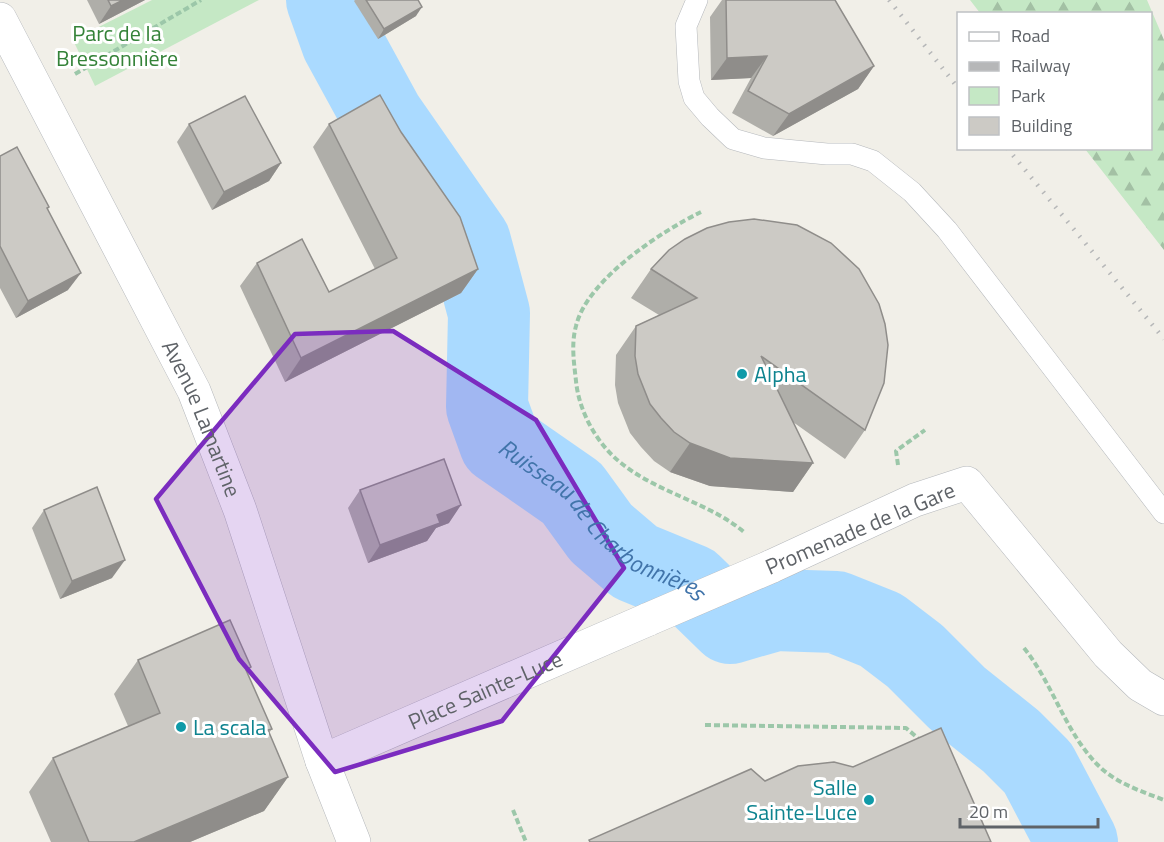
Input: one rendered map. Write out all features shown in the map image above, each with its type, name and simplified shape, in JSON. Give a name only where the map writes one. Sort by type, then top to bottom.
[{"type":"street","name":"Avenue Lamartine","points":[[0,19],[195,391],[240,510],[322,762],[354,842]]},
{"type":"street","name":"Promenade de la Gare","points":[[649,618],[770,567],[915,500],[967,483],[1108,654],[1140,685],[1164,699]]},
{"type":"street","name":"Place Sainte-Luce","points":[[322,762],[649,618]]},
{"type":"lane","points":[[697,0],[686,26],[689,81],[694,98],[710,117],[733,139],[764,148],[852,154],[873,161],[912,192],[947,230],[1164,513]]},
{"type":"path","points":[[67,79],[201,0]]},
{"type":"path","points":[[701,212],[651,243],[593,291],[582,308],[573,343],[576,391],[584,415],[596,435],[608,452],[622,464],[658,487],[737,526],[750,537]]},
{"type":"path","points":[[899,469],[896,451],[925,430]]},
{"type":"path","points":[[1024,648],[1084,748],[1103,770],[1131,787],[1164,800]]},
{"type":"path","points":[[705,725],[906,728],[927,747]]},
{"type":"path","points":[[513,810],[526,842]]},
{"type":"highlighted area","points":[[393,331],[536,420],[624,568],[502,721],[335,772],[239,659],[156,499],[295,334]]},
{"type":"green space","name":"Parc de la Bressonnière","points":[[152,0],[259,0],[95,86],[73,40]]},
{"type":"green space","points":[[970,0],[1147,0],[1164,40],[1164,250],[1086,150],[1152,150],[1152,12],[979,12]]},
{"type":"building","points":[[108,0],[123,0],[111,6]]},
{"type":"building","points":[[366,0],[418,0],[422,7],[384,29]]},
{"type":"building","points":[[726,0],[835,0],[874,66],[789,114],[748,91],[767,56],[727,58]]},
{"type":"building","points":[[380,95],[401,132],[460,217],[478,269],[301,358],[257,263],[302,239],[329,292],[397,258],[329,124]]},
{"type":"building","points":[[245,96],[281,163],[224,192],[189,124]]},
{"type":"building","points":[[17,147],[81,273],[28,301],[0,246],[0,156]]},
{"type":"building","points":[[754,219],[797,225],[831,243],[859,269],[879,304],[885,324],[888,345],[884,383],[865,430],[761,356],[813,463],[730,458],[690,443],[674,432],[650,404],[638,374],[635,356],[636,326],[697,298],[651,269],[669,250],[707,228]]},
{"type":"building","points":[[444,459],[461,505],[437,515],[440,523],[380,545],[360,490]]},
{"type":"building","points":[[97,487],[125,560],[72,581],[44,510]]},
{"type":"building","name":"La scala","points":[[230,620],[251,667],[246,670],[272,729],[268,730],[288,777],[134,842],[89,842],[53,758],[160,713],[138,660]]},
{"type":"building","points":[[941,728],[991,842],[590,842],[589,840],[751,769],[765,781],[798,766],[834,762],[853,767]]},
{"type":"waterway","name":"Ruisseau de Charbonnières","points":[[327,0],[342,42],[383,117],[470,242],[489,313],[487,407],[500,443],[572,493],[601,533],[635,562],[691,585],[730,623],[775,610],[836,612],[881,630],[915,656],[957,698],[1011,741],[1038,768],[1077,842]]},
{"type":"railway","points":[[889,0],[957,87]]},
{"type":"railway","points":[[1009,150],[1164,339]]},
{"type":"place","name":"Alpha","points":[[742,374]]},
{"type":"place","name":"La scala","points":[[181,727]]},
{"type":"place","name":"Salle Sainte-Luce","points":[[869,800]]}]
